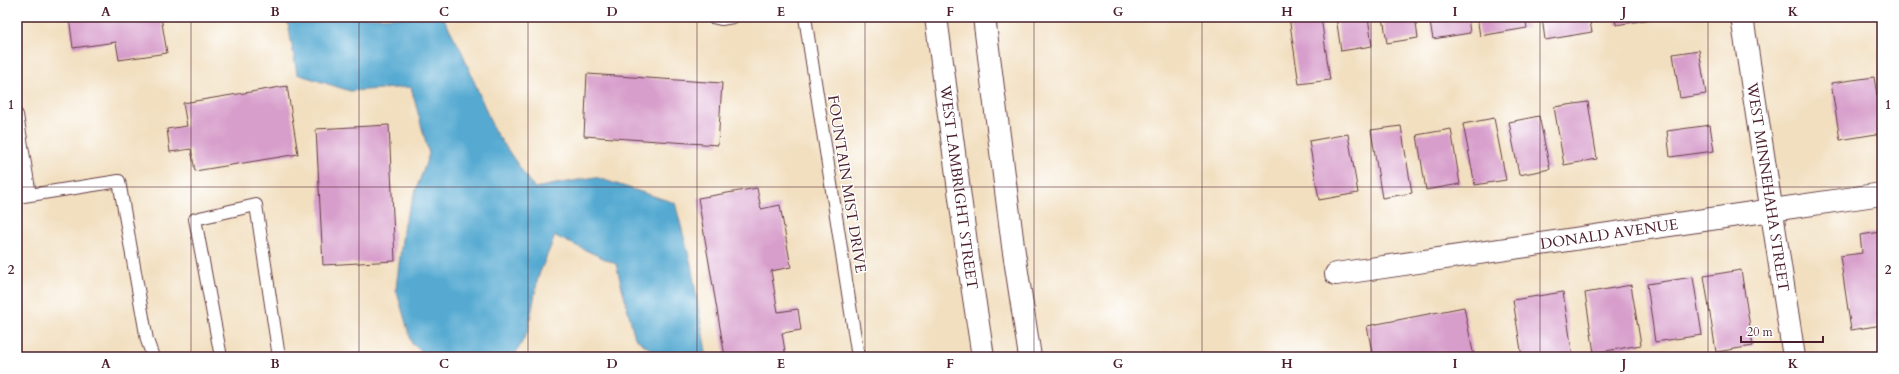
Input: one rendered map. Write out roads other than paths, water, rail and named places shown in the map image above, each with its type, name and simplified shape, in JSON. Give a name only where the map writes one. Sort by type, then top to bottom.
[{"type":"street","name":"WEST LAMBRIGHT STREET","points":[[936,17],[968,258],[983,357]]},
{"type":"street","points":[[984,17],[1013,246],[1030,357]]},
{"type":"street","name":"WEST MINNEHAHA STREET","points":[[1742,17],[1794,357]]},
{"type":"street","name":"DONALD AVENUE","points":[[1336,274],[1771,209],[1882,194]]},
{"type":"lane","points":[[712,17],[721,19],[733,17]]},
{"type":"lane","name":"FOUNTAIN MIST DRIVE","points":[[805,17],[858,357]]},
{"type":"lane","points":[[17,115],[30,195]]},
{"type":"lane","points":[[17,197],[119,181],[147,340],[153,357]]},
{"type":"lane","points":[[221,357],[196,219],[256,205],[279,357]]},
{"type":"water","points":[[443,17],[462,52],[494,130],[534,188],[595,177],[675,203],[691,264],[706,352],[673,357],[661,357],[635,338],[616,264],[555,236],[538,277],[528,331],[514,357],[430,357],[412,344],[396,289],[404,223],[429,154],[411,87],[350,91],[297,74],[287,18]]}]
